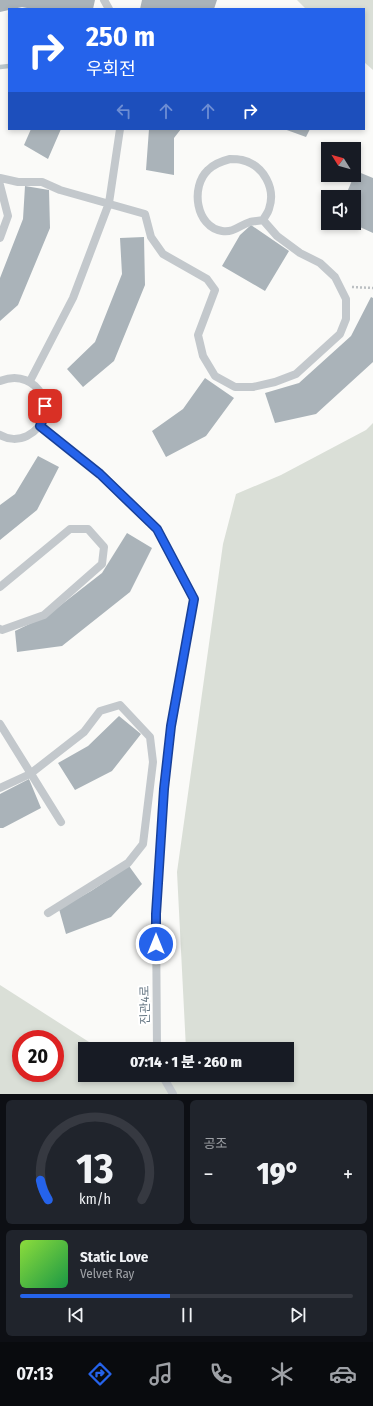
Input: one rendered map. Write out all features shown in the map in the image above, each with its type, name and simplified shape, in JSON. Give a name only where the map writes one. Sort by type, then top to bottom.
[{"type":"lane","points":[[30,381],[73,298],[108,203],[120,130]]},
{"type":"lane","points":[[230,159],[248,162],[264,173],[270,184],[271,196],[269,209],[263,220],[250,222],[230,232],[219,231],[209,224],[202,215],[197,204],[197,192],[200,180],[207,170],[218,163],[230,159]]},
{"type":"lane","points":[[0,178],[18,182],[42,182],[60,190],[145,214],[151,237],[163,254],[207,279],[215,290],[198,335],[203,356],[215,376],[235,387],[253,387],[275,382],[296,374],[340,334],[346,318],[346,299],[335,277],[320,263],[300,253],[277,236],[263,220]]},
{"type":"lane","points":[[0,185],[8,216],[0,238]]},
{"type":"lane","points":[[0,380],[8,377],[18,377],[30,381],[37,387],[43,396],[45,406],[44,417],[40,426],[32,433],[24,438],[14,439],[4,438],[0,435]]},
{"type":"lane","name":"진관4로","points":[[40,426],[100,474],[157,529],[194,599],[171,726],[164,789],[156,914],[157,1042]]},
{"type":"lane","points":[[0,587],[70,530],[88,529],[104,547],[102,564],[44,615],[2,630],[0,629]]},
{"type":"lane","points":[[0,788],[30,774],[84,732],[100,711],[120,705],[150,737],[152,762],[143,844],[128,863],[48,913]]},
{"type":"lane","points":[[0,724],[61,822]]},
{"type":"lane","points":[[166,1082],[173,1094]]},
{"type":"path","points":[[340,286],[373,288]]},
{"type":"shaded area","points":[[297,0],[373,0],[373,70],[365,63],[365,8],[305,8]]},
{"type":"shaded area","points":[[373,423],[373,1094],[0,1094],[0,985],[89,1042],[78,1042],[78,1082],[294,1082],[294,1042],[186,1042],[177,872],[223,544],[236,494],[281,475],[366,430]]},
{"type":"building","points":[[0,0],[95,0],[93,8],[22,7],[8,8],[8,10],[0,12]]},
{"type":"building","points":[[142,0],[217,0],[214,8],[140,8]]},
{"type":"building","points":[[31,130],[61,130],[48,159],[24,145]]},
{"type":"building","points":[[149,130],[180,130],[174,138],[174,175],[146,170]]},
{"type":"building","points":[[287,130],[310,130],[306,137]]},
{"type":"building","points":[[361,173],[373,178],[373,233],[361,228],[361,190],[348,190],[351,182],[361,182]]},
{"type":"building","points":[[25,186],[49,190],[50,228],[18,305],[0,321],[0,278],[23,219]]},
{"type":"building","points":[[251,225],[289,251],[265,291],[222,266],[240,235]]},
{"type":"building","points":[[144,237],[145,285],[114,361],[83,387],[67,369],[95,342],[122,274],[120,238]]},
{"type":"building","points":[[371,297],[373,298],[373,362],[316,414],[275,423],[265,393],[299,383],[351,336]]},
{"type":"building","points":[[205,378],[234,398],[206,436],[166,457],[152,431],[183,409]]},
{"type":"building","points":[[38,456],[59,467],[37,510],[0,540],[0,505],[15,494]]},
{"type":"building","points":[[127,533],[152,548],[130,592],[62,646],[17,652],[15,631],[48,615],[102,573]]},
{"type":"building","points":[[119,716],[141,734],[112,771],[75,790],[58,763],[88,746]]},
{"type":"building","points":[[29,779],[41,808],[3,828],[0,828],[0,794]]},
{"type":"building","points":[[129,866],[142,884],[111,917],[66,934],[59,909],[91,891]]},
{"type":"waterway","points":[[0,67],[8,66]]},
{"type":"route","points":[[45,406],[44,417],[40,426],[100,474],[157,529],[194,599],[171,726],[164,789],[156,914],[156,944]]}]
